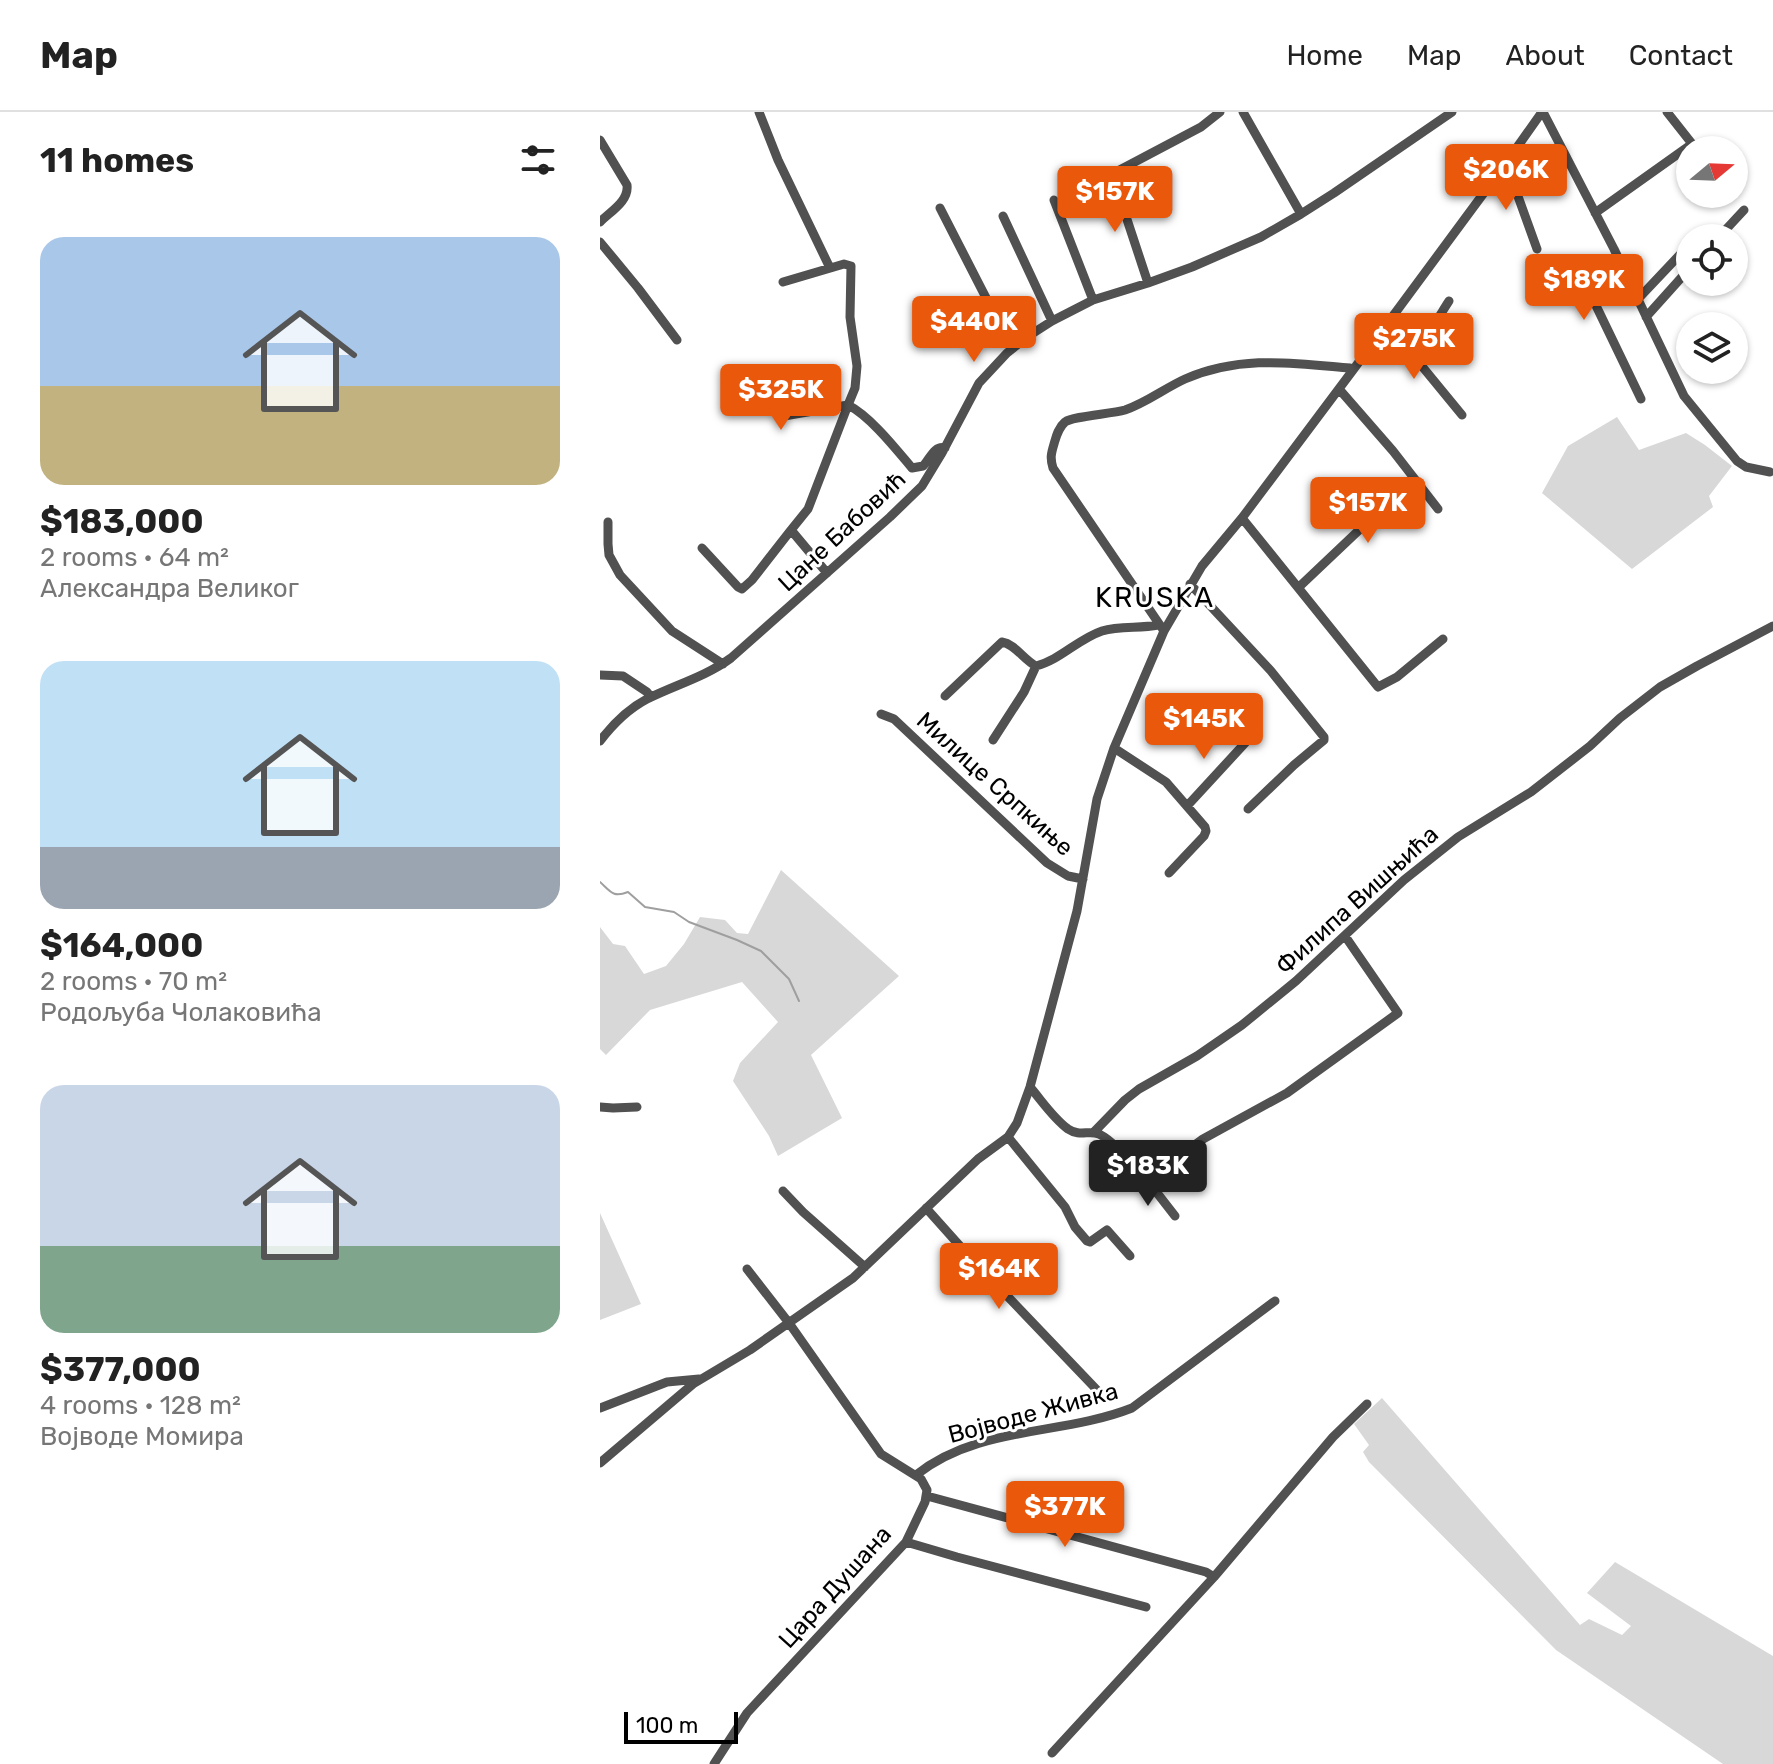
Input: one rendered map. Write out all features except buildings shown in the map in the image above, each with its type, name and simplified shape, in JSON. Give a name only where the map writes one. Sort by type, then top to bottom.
[{"type":"street","points":[[759,112],[778,160],[830,268]]},
{"type":"street","points":[[1148,283],[1112,174],[1201,127],[1220,112]]},
{"type":"street","points":[[1243,112],[1301,214]]},
{"type":"street","name":"Цане Бабовић","points":[[600,741],[628,711],[723,664],[922,486],[979,383],[1027,337],[1093,300],[1148,283],[1244,245],[1301,214],[1452,112]]},
{"type":"street","points":[[600,1463],[693,1384],[750,1350],[853,1278],[978,1159],[1008,1137],[1017,1123],[1030,1087],[1073,926],[1097,799],[1161,628],[1202,566],[1339,389],[1542,112],[1684,396],[1731,456],[1742,465],[1770,472]]},
{"type":"street","points":[[1667,112],[1686,136]]},
{"type":"street","points":[[600,140],[628,191],[626,197],[600,222]]},
{"type":"street","points":[[1595,213],[1676,160]]},
{"type":"street","points":[[1506,163],[1537,249]]},
{"type":"street","points":[[1054,200],[1093,300]]},
{"type":"street","points":[[940,208],[1002,329],[1011,335],[1027,337]]},
{"type":"street","points":[[1731,224],[1744,210]]},
{"type":"street","points":[[1003,216],[1052,321]]},
{"type":"street","points":[[600,242],[677,340]]},
{"type":"street","points":[[1638,299],[1676,259]]},
{"type":"street","points":[[702,548],[738,587],[742,589],[752,580],[808,509],[855,388],[857,366],[850,317],[852,268],[846,263],[783,282]]},
{"type":"street","points":[[1588,289],[1623,270]]},
{"type":"street","points":[[1581,272],[1641,399]]},
{"type":"street","points":[[1646,317],[1676,284]]},
{"type":"street","points":[[1407,348],[1429,332],[1449,301]]},
{"type":"street","points":[[1383,330],[1407,348],[1462,415]]},
{"type":"street","points":[[1161,628],[1053,468],[1050,456],[1060,428],[1074,418],[1094,417],[1130,408],[1187,378],[1234,365],[1285,361],[1353,370]]},
{"type":"street","points":[[759,370],[776,411],[781,415],[848,405],[857,409],[912,468],[923,466],[936,449],[945,448]]},
{"type":"street","points":[[1339,389],[1438,509]]},
{"type":"street","points":[[1299,587],[1414,478]]},
{"type":"street","points":[[1242,518],[1378,687],[1397,677],[1443,639]]},
{"type":"street","points":[[608,522],[609,555],[620,575],[672,631],[723,664]]},
{"type":"street","points":[[791,530],[827,573]]},
{"type":"street","points":[[1190,584],[1260,659],[1324,737],[1248,809]]},
{"type":"street","name":"Филипа Вишњића","points":[[1093,1133],[1139,1089],[1197,1056],[1242,1025],[1296,981],[1404,880],[1458,837],[1531,792],[1660,687],[1773,626]]},
{"type":"street","points":[[993,740],[1024,692],[1036,666],[1046,663],[1086,637],[1105,630],[1161,628]]},
{"type":"street","points":[[945,696],[1002,642],[1009,643],[1036,666]]},
{"type":"street","points":[[600,675],[623,676],[651,697]]},
{"type":"street","name":"Милице Српкиње","points":[[881,714],[894,719],[1047,863],[1068,876],[1083,879]]},
{"type":"street","points":[[1188,805],[1246,742]]},
{"type":"street","points":[[1114,748],[1166,782],[1205,827],[1206,833],[1169,873]]},
{"type":"street","points":[[1147,1180],[1203,1139],[1287,1093],[1398,1013],[1345,936]]},
{"type":"street","points":[[1030,1087],[1068,1128],[1081,1134],[1100,1135],[1116,1147],[1175,1216]]},
{"type":"street","points":[[600,1107],[637,1107]]},
{"type":"street","points":[[1008,1137],[1065,1207],[1075,1227],[1087,1241],[1107,1230],[1130,1256]]},
{"type":"street","points":[[783,1191],[865,1267]]},
{"type":"street","points":[[926,1208],[1097,1390]]},
{"type":"street","points":[[747,1269],[881,1454],[921,1479],[927,1496],[1126,1549],[1214,1577]]},
{"type":"street","name":"Војводе Живка","points":[[916,1475],[929,1464],[977,1444],[1036,1429],[1110,1417],[1132,1408],[1275,1301]]},
{"type":"street","points":[[600,1408],[667,1382],[702,1378]]},
{"type":"street","points":[[1052,1753],[1214,1577],[1333,1437],[1367,1404]]},
{"type":"street","name":"Цара Душана","points":[[714,1764],[747,1713],[906,1542],[927,1496]]},
{"type":"street","points":[[906,1542],[1146,1607]]},
{"type":"shaded area","points":[[1617,417],[1639,450],[1686,433],[1732,466],[1709,496],[1713,507],[1632,569],[1542,493],[1568,446]]},
{"type":"shaded area","points":[[781,870],[899,976],[811,1055],[842,1118],[778,1156],[769,1136],[733,1081],[740,1063],[778,1022],[742,982],[650,1010],[606,1055],[600,1049],[600,927],[613,944],[625,946],[644,974],[666,966],[700,917],[725,920],[737,933],[748,934]]},
{"type":"shaded area","points":[[600,1213],[641,1304],[600,1320]]},
{"type":"shaded area","points":[[1382,1398],[1580,1625],[1589,1619],[1622,1635],[1631,1626],[1587,1593],[1615,1562],[1773,1656],[1773,1764],[1723,1764],[1556,1650],[1369,1462],[1363,1452],[1369,1445],[1354,1424]]},
{"type":"waterway","points":[[600,882],[615,894],[628,892],[645,907],[674,912],[689,922],[761,951],[789,979],[799,1001]]},
{"type":"district","name":"KRUSKA","points":[[1155,597]]}]
